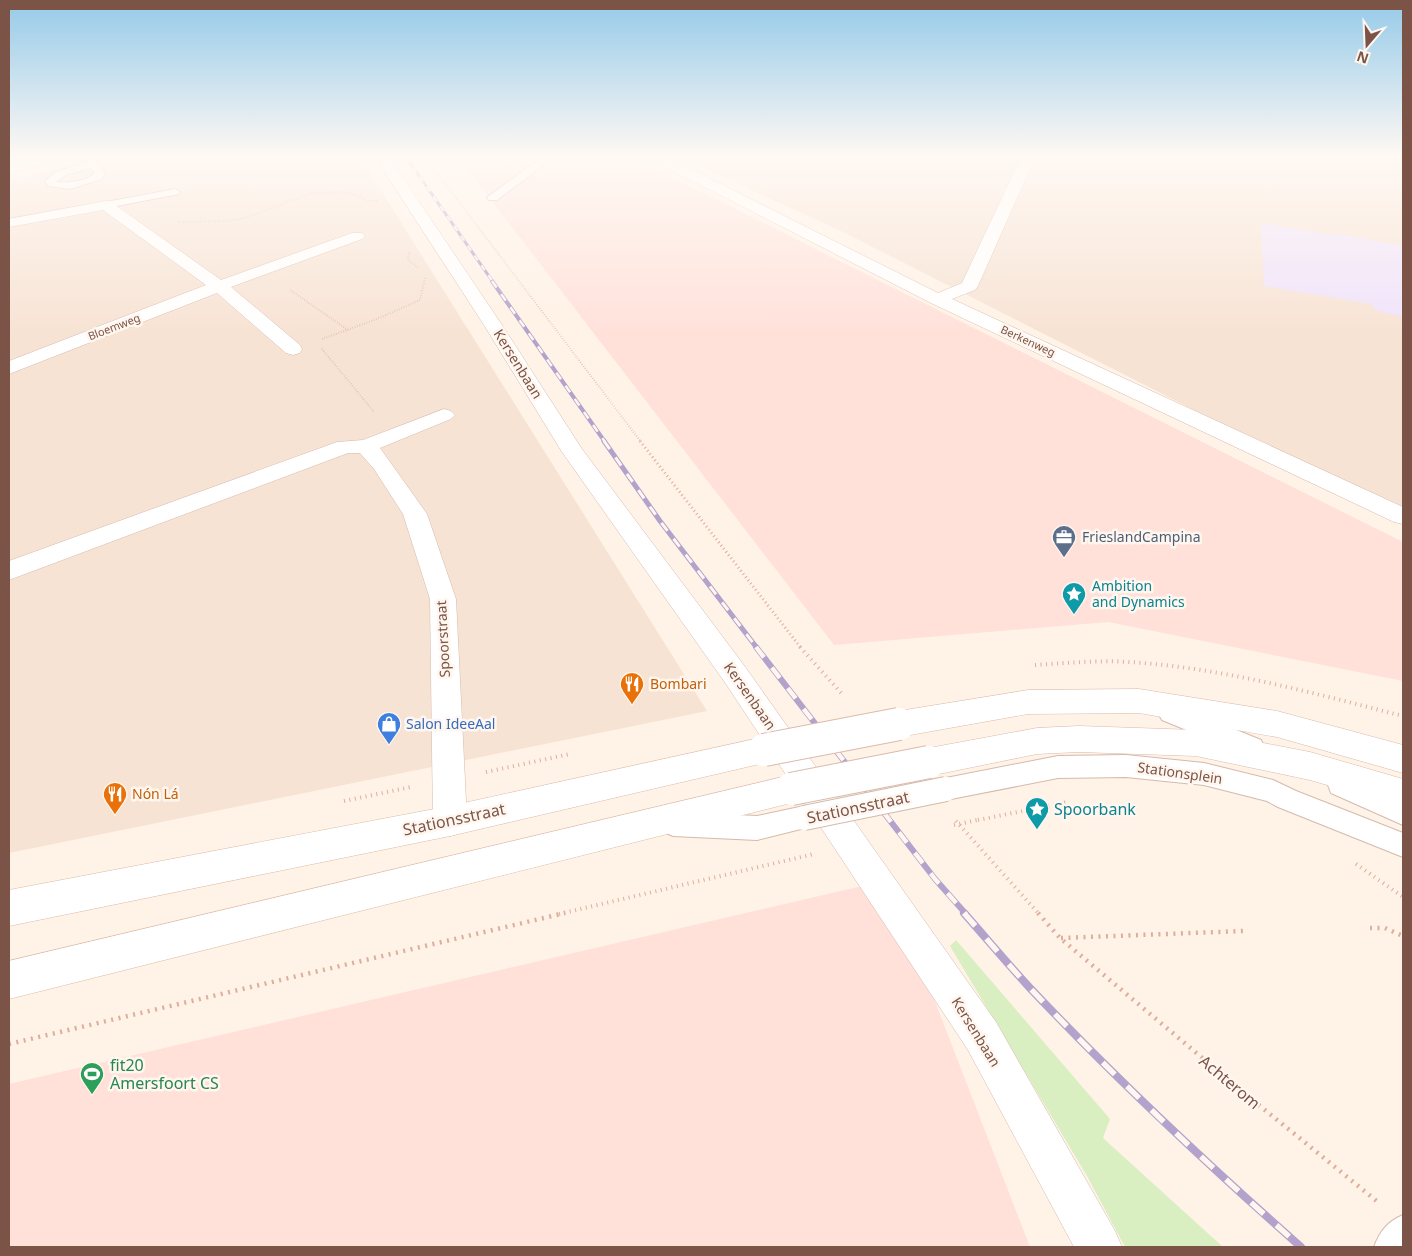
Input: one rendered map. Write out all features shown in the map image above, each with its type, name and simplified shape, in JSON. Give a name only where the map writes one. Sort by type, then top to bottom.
[{"type":"street","points":[[9,223],[49,216]]},
{"type":"street","points":[[121,216],[219,286],[293,349]]},
{"type":"street","name":"Kersenbaan","points":[[421,216],[493,325],[573,452],[736,676],[982,1036],[1099,1247]]},
{"type":"street","name":"Berkenweg","points":[[773,216],[937,299],[1403,516]]},
{"type":"street","points":[[937,299],[969,286],[1001,216]]},
{"type":"street","name":"Bloemweg","points":[[9,368],[219,286],[357,236]]},
{"type":"street","points":[[9,571],[345,447],[366,446],[444,415]]},
{"type":"street","name":"Spoorstraat","points":[[366,446],[382,465],[415,514],[443,598],[450,821]]},
{"type":"street","name":"Stationsplein","points":[[899,724],[1028,702],[1139,701],[1278,724],[1403,759]]},
{"type":"street","name":"Stationsstraat","points":[[9,908],[450,821],[764,750],[899,724]]},
{"type":"street","name":"Stationsplein","points":[[929,762],[1037,741],[1079,739],[1196,743],[1310,766],[1403,793]]},
{"type":"street","name":"Stationsstraat","points":[[9,980],[651,824],[797,804],[929,762]]},
{"type":"lane","name":"Stationsplein","points":[[1139,701],[1283,760],[1403,813]]},
{"type":"lane","name":"Stationsplein","points":[[946,788],[1058,767],[1126,766],[1204,774],[1273,791],[1288,799],[1403,846]]},
{"type":"lane","name":"Stationsstraat","points":[[797,804],[946,788]]},
{"type":"lane","points":[[1392,1247],[1403,1233]]},
{"type":"path","points":[[469,216],[572,353],[794,640],[847,700]]},
{"type":"path","points":[[284,286],[348,330]]},
{"type":"path","points":[[321,348],[394,435]]},
{"type":"path","points":[[1273,682],[1403,716]]},
{"type":"path","points":[[342,801],[576,753]]},
{"type":"path","points":[[978,820],[1072,802]]},
{"type":"path","points":[[954,819],[1060,938],[1244,931]]},
{"type":"path","points":[[9,1044],[822,852]]},
{"type":"path","points":[[1370,928],[1385,928],[1403,936]]},
{"type":"path","name":"Achterom","points":[[1060,938],[1232,1084],[1381,1204]]},
{"type":"shaded area","points":[[9,216],[397,216],[707,711],[9,853]]},
{"type":"shaded area","points":[[503,216],[749,216],[1403,542],[1403,681],[1108,622],[834,645]]},
{"type":"shaded area","points":[[807,216],[1403,216],[1403,516],[847,234]]},
{"type":"shaded area","points":[[1261,223],[1332,235],[1334,233],[1403,246],[1403,317],[1374,310],[1372,304],[1264,286]]},
{"type":"shaded area","points":[[888,880],[1030,1247],[9,1247],[9,1084]]},
{"type":"green space","points":[[956,940],[1110,1119],[1103,1138],[1223,1247],[1125,1247],[1087,1176],[950,946]]},
{"type":"railway","points":[[447,216],[493,282]]},
{"type":"railway","points":[[492,281],[605,442]]},
{"type":"railway","points":[[604,441],[660,521],[757,648]]},
{"type":"railway","points":[[756,647],[935,879],[966,914]]},
{"type":"railway","points":[[964,913],[1029,987],[1128,1087],[1196,1152],[1301,1247]]},
{"type":"place","name":"FrieslandCampina","points":[[1064,558]]},
{"type":"place","name":"Ambition and Dynamics","points":[[1074,615]]},
{"type":"place","name":"Bombari","points":[[632,705]]},
{"type":"place","name":"Salon IdeeAal","points":[[389,745]]},
{"type":"place","name":"Nón Lá","points":[[115,815]]},
{"type":"place","name":"Spoorbank","points":[[1037,830]]},
{"type":"place","name":"fit20 Amersfoort CS","points":[[92,1095]]}]
